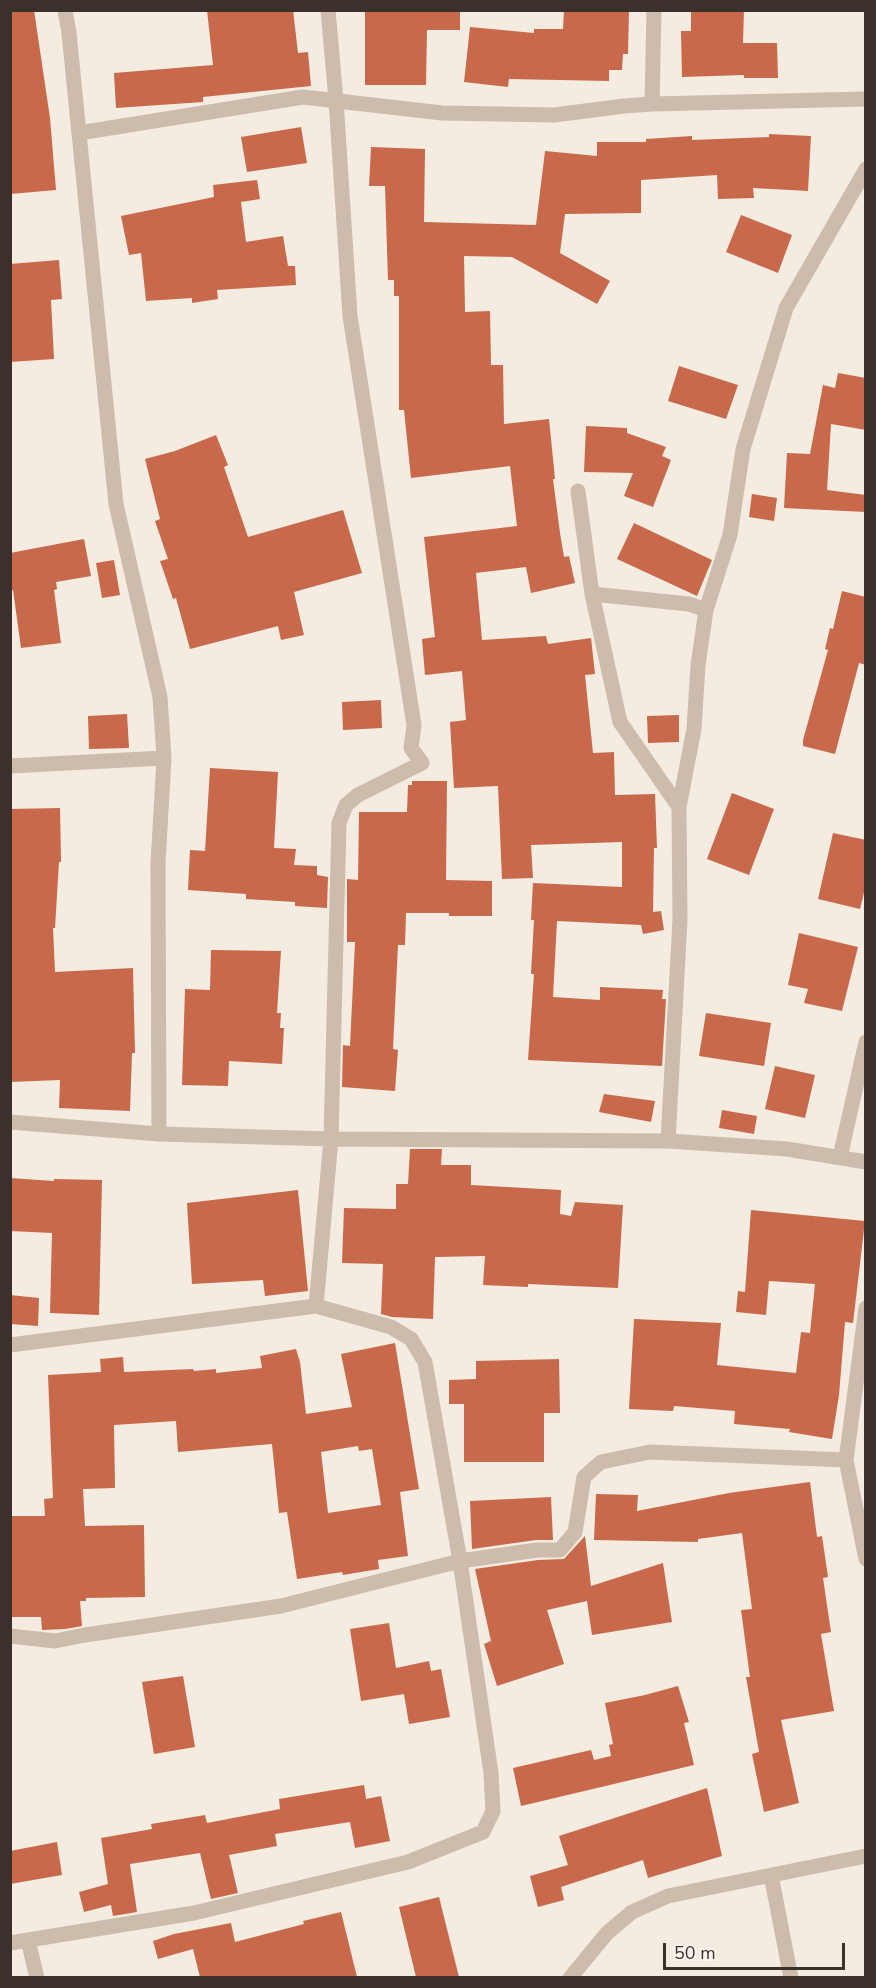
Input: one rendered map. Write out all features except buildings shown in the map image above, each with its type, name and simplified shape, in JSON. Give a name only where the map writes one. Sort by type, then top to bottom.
[{"type":"street","points":[[65,10],[116,504],[160,697],[164,758],[158,864],[159,1134]]},
{"type":"street","points":[[316,1306],[331,1139],[339,823],[346,805],[358,795],[422,763],[411,748],[414,725],[350,316],[328,10]]},
{"type":"street","points":[[652,104],[654,10]]},
{"type":"street","points":[[79,133],[303,97],[442,113],[542,115],[652,104],[866,99]]},
{"type":"street","points":[[668,1141],[680,920],[679,807],[694,729],[698,666],[706,610],[730,535],[743,449],[786,308],[866,169]]},
{"type":"street","points":[[578,491],[592,594],[620,722],[679,807]]},
{"type":"street","points":[[592,594],[689,604],[706,610]]},
{"type":"street","points":[[10,766],[164,758]]},
{"type":"street","points":[[840,1157],[866,1042]]},
{"type":"street","points":[[10,1122],[159,1134],[331,1139],[668,1141],[787,1149],[866,1162]]},
{"type":"street","points":[[10,1344],[316,1306],[391,1328],[411,1339],[425,1362],[460,1561],[491,1773],[493,1811],[483,1832],[408,1862],[194,1913],[10,1943]]},
{"type":"street","points":[[866,1308],[846,1460],[866,1559]]},
{"type":"street","points":[[10,1636],[55,1641],[281,1606],[460,1561],[537,1550],[560,1550],[575,1532],[584,1477],[601,1462],[650,1452],[846,1460]]},
{"type":"street","points":[[570,1977],[607,1934],[632,1912],[668,1896],[866,1856]]},
{"type":"street","points":[[771,1875],[791,1977]]},
{"type":"street","points":[[28,1940],[37,1977]]}]
